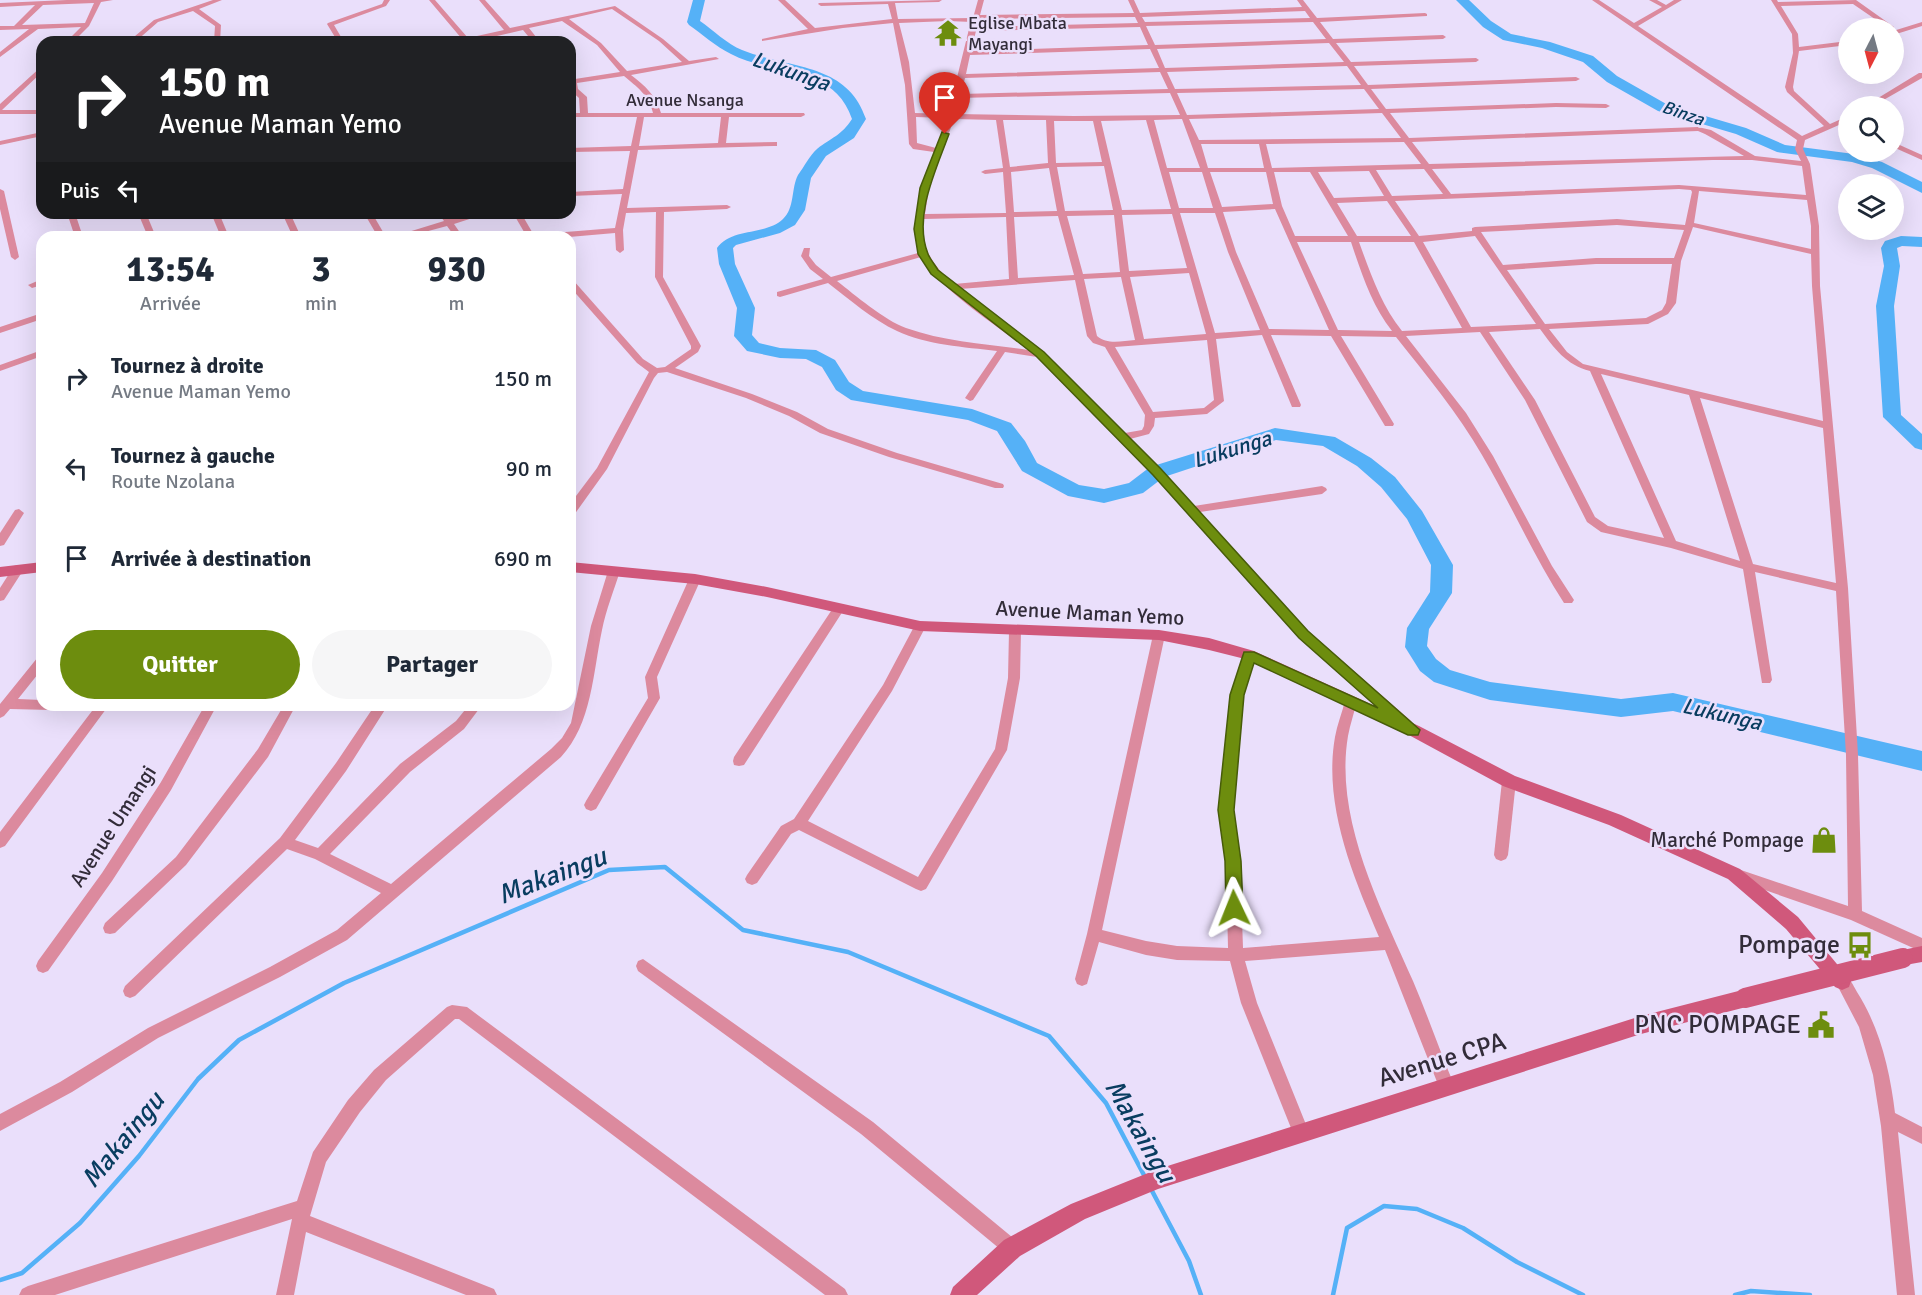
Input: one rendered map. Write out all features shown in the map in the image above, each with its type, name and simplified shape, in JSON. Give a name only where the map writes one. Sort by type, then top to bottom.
[{"type":"street","points":[[0,5],[110,0]]},
{"type":"street","points":[[138,36],[156,21],[219,0]]},
{"type":"street","points":[[337,36],[330,24],[384,5],[387,0]]},
{"type":"street","points":[[432,0],[460,36]]},
{"type":"street","points":[[482,0],[509,31]]},
{"type":"street","points":[[781,0],[812,29]]},
{"type":"street","points":[[821,4],[939,0]]},
{"type":"street","points":[[981,0],[951,117],[925,188],[918,229],[923,254],[935,272],[952,287],[1040,354],[1143,458],[1304,634],[1413,730]]},
{"type":"street","points":[[1131,0],[1161,70],[1196,142],[1232,252],[1296,405]]},
{"type":"street","points":[[1300,0],[1449,196]]},
{"type":"street","points":[[1595,0],[1801,139]]},
{"type":"street","points":[[1652,0],[1666,7]]},
{"type":"street","points":[[1634,26],[1679,0]]},
{"type":"street","points":[[75,36],[87,25],[99,1]]},
{"type":"street","points":[[891,1],[903,48],[913,115],[913,144],[920,148],[939,151]]},
{"type":"street","points":[[1775,2],[1853,1],[1877,18]]},
{"type":"street","points":[[16,27],[42,2]]},
{"type":"street","points":[[846,2],[852,23]]},
{"type":"street","points":[[1775,2],[1795,34],[1796,49],[1789,87],[1791,92],[1829,127]]},
{"type":"street","points":[[489,36],[613,7],[661,40],[687,63]]},
{"type":"street","points":[[195,9],[218,25],[217,36]]},
{"type":"street","points":[[975,22],[1306,9]]},
{"type":"street","points":[[764,40],[812,29],[894,20],[1141,26],[1425,15]]},
{"type":"street","points":[[564,19],[599,44],[654,100],[658,116]]},
{"type":"street","points":[[1904,28],[1922,24]]},
{"type":"street","points":[[0,28],[87,25]]},
{"type":"street","points":[[1,53],[36,27]]},
{"type":"street","points":[[525,28],[532,36]]},
{"type":"street","points":[[967,53],[1443,37]]},
{"type":"street","points":[[1796,49],[1838,44]]},
{"type":"street","points":[[576,80],[716,59]]},
{"type":"street","points":[[962,75],[1476,60]]},
{"type":"street","points":[[0,110],[36,74]]},
{"type":"street","points":[[1886,96],[1922,75]]},
{"type":"street","points":[[957,96],[1367,87],[1576,79]]},
{"type":"street","points":[[576,92],[583,98],[584,115]]},
{"type":"street","points":[[913,115],[999,118],[1185,118],[1556,105],[1606,106]]},
{"type":"street","points":[[0,110],[36,112]]},
{"type":"street","name":"Avenue Nsanga","points":[[576,115],[801,115]]},
{"type":"street","points":[[722,145],[725,115]]},
{"type":"street","points":[[620,250],[619,231],[641,116]]},
{"type":"street","points":[[1050,117],[1049,141],[1061,214],[1079,276],[1092,336],[1096,341],[1109,345],[1265,332],[1396,334],[1648,321],[1665,312],[1671,303],[1677,261],[1689,226],[1696,192],[1693,188]]},
{"type":"street","points":[[1096,117],[1118,212],[1125,274],[1140,343]]},
{"type":"street","points":[[1149,117],[1211,337],[1219,401],[1207,411],[1150,415]]},
{"type":"street","points":[[999,118],[1007,169],[1014,281]]},
{"type":"street","points":[[1801,139],[1838,124]]},
{"type":"street","points":[[1196,142],[1408,140],[1698,129],[1752,158]]},
{"type":"street","points":[[0,143],[36,135]]},
{"type":"street","points":[[1801,139],[1800,152],[1806,164],[1812,198],[1842,588],[1852,755],[1855,915]]},
{"type":"street","points":[[1262,142],[1278,206],[1292,239],[1335,334],[1389,424]]},
{"type":"street","points":[[576,150],[774,144]]},
{"type":"street","points":[[1904,149],[1922,158]]},
{"type":"street","points":[[1163,170],[1313,170],[1752,158],[1806,164]]},
{"type":"street","points":[[985,172],[1052,165],[1108,164]]},
{"type":"street","points":[[1371,168],[1417,239],[1468,331]]},
{"type":"street","points":[[1313,170],[1355,241],[1365,272],[1396,334],[1461,413],[1488,456],[1547,568],[1568,600]]},
{"type":"street","points":[[1332,201],[1693,188],[1812,198]]},
{"type":"street","points":[[0,191],[15,257]]},
{"type":"street","points":[[576,194],[627,191]]},
{"type":"street","points":[[920,216],[1219,210],[1278,206]]},
{"type":"street","points":[[623,211],[727,207]]},
{"type":"street","points":[[576,289],[640,361],[655,371],[668,369],[695,350],[696,346],[659,277],[660,210]]},
{"type":"street","points":[[446,219],[455,231]]},
{"type":"street","points":[[419,231],[463,219]]},
{"type":"street","points":[[1815,252],[1689,226],[1617,222],[1475,230],[1529,309],[1571,361],[1594,370],[1829,426]]},
{"type":"street","points":[[576,234],[619,231]]},
{"type":"street","points":[[1292,239],[1355,241],[1417,239],[1477,233]]},
{"type":"street","points":[[807,250],[805,256],[809,262],[861,304],[900,328],[942,341],[1040,354]]},
{"type":"street","points":[[780,294],[923,254]]},
{"type":"street","points":[[1502,268],[1596,261],[1677,261]]},
{"type":"street","points":[[952,287],[1079,276],[1193,270]]},
{"type":"street","points":[[32,285],[36,284]]},
{"type":"street","points":[[1,330],[36,318]]},
{"type":"street","points":[[1483,330],[1530,400],[1591,519],[1605,528],[1672,544],[1748,567],[1842,588]]},
{"type":"street","points":[[1109,345],[1150,415],[1149,426],[1145,432],[1123,437]]},
{"type":"street","points":[[970,398],[1002,350]]},
{"type":"street","points":[[0,368],[36,355]]},
{"type":"street","points":[[668,369],[749,396],[854,441],[999,486]]},
{"type":"street","points":[[1594,370],[1672,544]]},
{"type":"street","points":[[576,504],[602,468],[655,371]]},
{"type":"street","points":[[1694,394],[1748,567],[1766,680]]},
{"type":"street","points":[[1190,510],[1322,490]]},
{"type":"street","points":[[0,542],[19,513]]},
{"type":"street","points":[[0,572],[36,568]]},
{"type":"street","name":"Avenue Maman Yemo","points":[[576,568],[695,579],[767,592],[920,626],[1159,635],[1209,644],[1249,655],[1413,730],[1509,781],[1615,820],[1734,874],[1775,907],[1830,965],[1842,981]]},
{"type":"street","points":[[0,597],[18,569]]},
{"type":"street","points":[[0,1123],[66,1087],[153,1033],[275,972],[342,935],[556,753],[572,735],[579,714],[597,626],[614,571]]},
{"type":"street","points":[[591,806],[654,698],[651,676],[695,579]]},
{"type":"street","points":[[739,761],[838,608]]},
{"type":"street","points":[[752,879],[786,830],[799,824],[888,687],[920,626]]},
{"type":"street","points":[[799,824],[921,885],[1000,750],[1014,678],[1015,631]]},
{"type":"street","points":[[1082,979],[1094,934],[1159,635]]},
{"type":"street","points":[[1249,655],[1237,695],[1226,810],[1233,861],[1236,955],[1249,1003],[1301,1132]]},
{"type":"street","points":[[3,709],[36,668]]},
{"type":"street","points":[[1351,701],[1342,730],[1338,767],[1351,843],[1388,943],[1447,1087]]},
{"type":"street","points":[[3,709],[36,706]]},
{"type":"street","points":[[0,842],[98,711]]},
{"type":"street","name":"Avenue Umangi","points":[[43,966],[107,877],[166,786],[208,711]]},
{"type":"street","points":[[110,928],[180,861],[209,826],[263,753],[287,711]]},
{"type":"street","points":[[130,991],[285,842],[341,767],[378,711]]},
{"type":"street","points":[[320,855],[405,768],[460,725],[471,711]]},
{"type":"street","points":[[1501,855],[1509,781]]},
{"type":"street","points":[[285,842],[320,855],[392,891]]},
{"type":"street","points":[[1734,874],[1855,915],[1922,945]]},
{"type":"street","points":[[1094,934],[1146,948],[1177,953],[1236,955],[1388,943]]},
{"type":"street","points":[[1744,998],[1922,954]]},
{"type":"street","points":[[1744,998],[1830,965],[1903,958]]},
{"type":"street","points":[[1744,998],[1842,981],[1903,958]]},
{"type":"street","points":[[643,966],[867,1128],[1012,1248],[961,1295]]},
{"type":"street","points":[[1842,981],[1861,1010],[1870,1033],[1888,1118],[1906,1295]]},
{"type":"street","name":"Avenue CPA","points":[[1012,1248],[1078,1211],[1158,1179],[1641,1025],[1744,998]]},
{"type":"street","points":[[285,1295],[302,1214],[319,1158],[354,1106],[381,1076],[452,1012],[462,1012],[839,1295]]},
{"type":"street","points":[[1888,1118],[1922,1136]]},
{"type":"street","points":[[28,1295],[302,1214],[488,1295]]},
{"type":"waterway","name":"Lukunga","points":[[699,0],[693,22],[736,52],[828,79],[844,91],[855,107],[859,119],[849,135],[821,153],[804,178],[797,210],[789,222],[774,230],[730,242],[725,248],[727,264],[746,308],[743,336],[753,347],[780,353],[810,354],[829,364],[842,386],[858,396],[972,415],[1004,427],[1015,441],[1029,467],[1075,491],[1104,496],[1136,488],[1157,472],[1275,434],[1328,441],[1364,462],[1388,482],[1415,516],[1442,565],[1441,593],[1418,628],[1416,647],[1428,665],[1442,676],[1490,691],[1621,708],[1673,702],[1922,761]]},
{"type":"waterway","name":"Binza","points":[[1462,0],[1487,24],[1507,37],[1545,45],[1588,59],[1612,79],[1663,108],[1741,131],[1782,149],[1854,158],[1877,165],[1922,188]]},
{"type":"waterway","name":"Binza","points":[[1922,242],[1901,241],[1891,244],[1889,248],[1892,266],[1885,306],[1892,417],[1922,444]]},
{"type":"waterway","name":"Makaingu","points":[[0,1280],[22,1273],[80,1223],[139,1156],[198,1079],[239,1040],[344,983],[609,870],[665,867],[743,930],[848,952],[1049,1036],[1106,1103],[1145,1177]]},
{"type":"waterway","name":"Makaingu","points":[[1151,1189],[1189,1261],[1201,1295]]},
{"type":"waterway","name":"Makaingu","points":[[1333,1295],[1347,1228],[1384,1206],[1417,1209],[1463,1228],[1517,1262],[1583,1295]]},
{"type":"waterway","name":"Makaingu","points":[[1735,1295],[1751,1291],[1810,1295]]},
{"type":"place","name":"Eglise Mbata Mayangi","points":[[948,33]]},
{"type":"place","name":"Marché Pompage","points":[[1824,840]]},
{"type":"place","name":"Pompage","points":[[1860,945]]},
{"type":"place","name":"PNC POMPAGE","points":[[1821,1025]]},
{"type":"route","points":[[945,134],[925,188],[918,229],[923,254],[935,272],[1040,354],[1157,472],[1224,549],[1304,634],[1413,730],[1249,655],[1237,695],[1226,810],[1233,861],[1234,908]]}]
